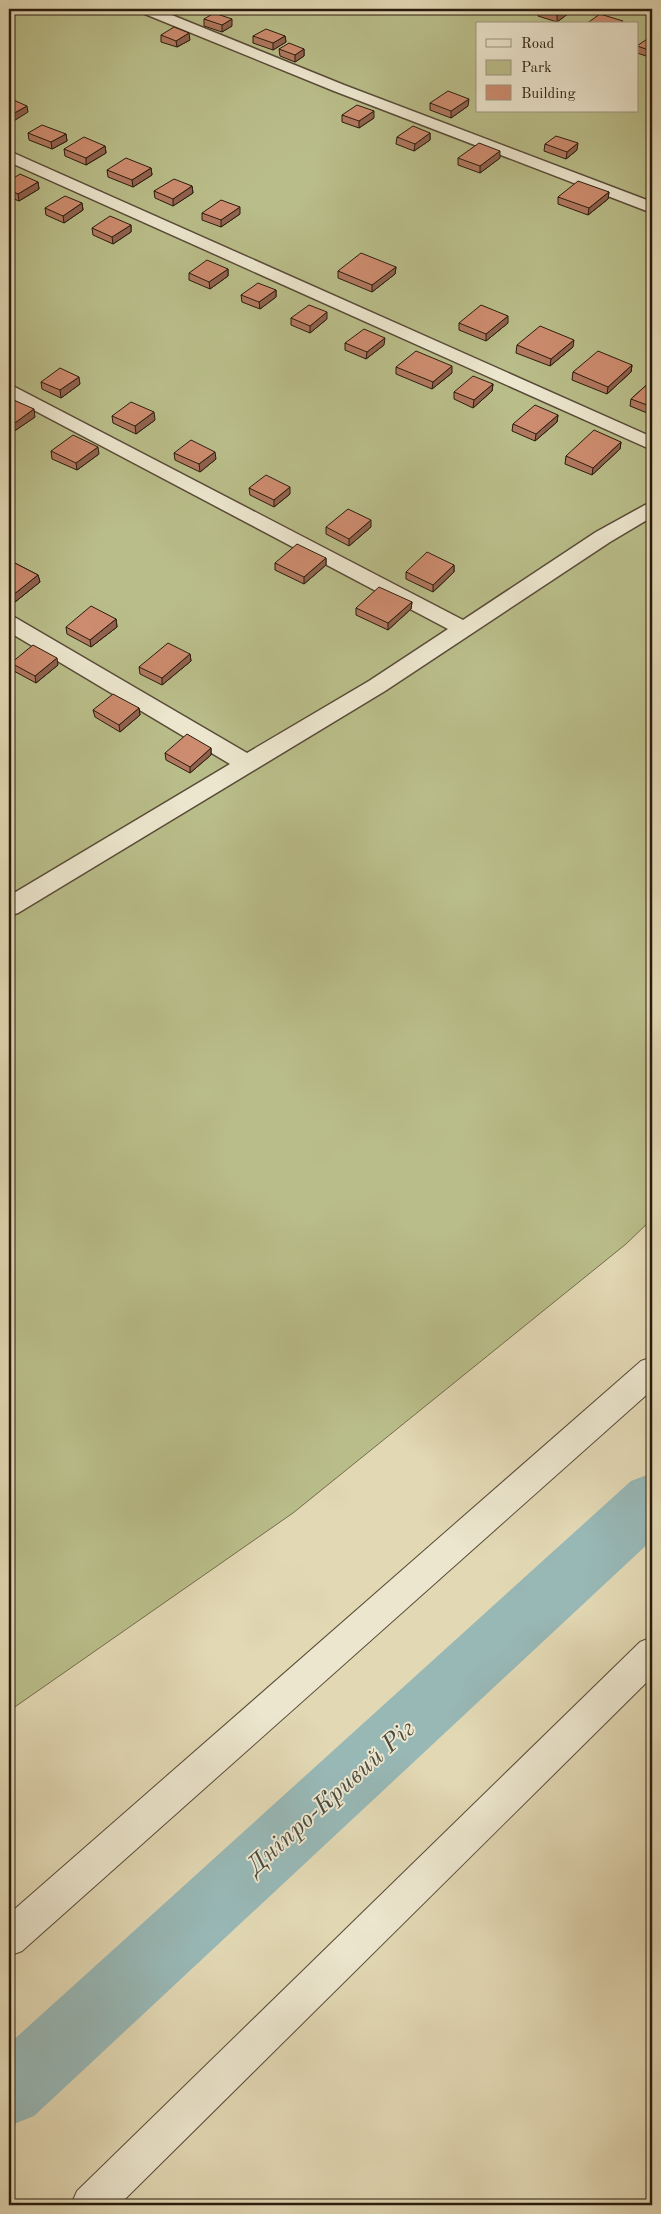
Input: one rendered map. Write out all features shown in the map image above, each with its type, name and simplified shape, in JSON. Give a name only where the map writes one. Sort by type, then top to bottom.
[{"type":"street","points":[[9,1938],[652,1371]]},
{"type":"street","points":[[91,2205],[652,1654]]},
{"type":"lane","points":[[145,9],[339,88],[652,208]]},
{"type":"lane","points":[[9,156],[652,444]]},
{"type":"lane","points":[[9,390],[464,629]]},
{"type":"lane","points":[[9,907],[377,686],[652,508]]},
{"type":"lane","points":[[9,623],[248,764]]},
{"type":"green space","points":[[9,9],[652,9],[652,1219],[626,1244],[293,1513],[9,1711]]},
{"type":"building","points":[[539,9],[566,9],[557,15]]},
{"type":"building","points":[[214,13],[232,19],[222,25],[204,19]]},
{"type":"building","points":[[600,14],[623,21],[622,22],[589,22]]},
{"type":"building","points":[[174,27],[189,33],[176,41],[161,35]]},
{"type":"building","points":[[266,29],[285,36],[273,43],[253,36]]},
{"type":"building","points":[[650,37],[652,38],[652,51],[638,45]]},
{"type":"building","points":[[289,43],[304,49],[295,55],[279,49]]},
{"type":"building","points":[[448,91],[469,99],[451,111],[430,103]]},
{"type":"building","points":[[9,98],[27,106],[9,116]]},
{"type":"building","points":[[357,105],[374,111],[359,121],[342,115]]},
{"type":"building","points":[[42,125],[66,134],[51,142],[28,133]]},
{"type":"building","points":[[413,126],[430,133],[415,144],[397,137]]},
{"type":"building","points":[[556,136],[578,143],[567,152],[545,144]]},
{"type":"building","points":[[84,137],[105,146],[86,158],[64,149]]},
{"type":"building","points":[[479,143],[500,151],[480,166],[458,158]]},
{"type":"building","points":[[126,158],[151,168],[132,180],[107,170]]},
{"type":"building","points":[[20,174],[38,182],[18,194],[9,190],[9,181]]},
{"type":"building","points":[[174,179],[192,186],[173,199],[154,191]]},
{"type":"building","points":[[578,181],[609,192],[589,208],[558,197]]},
{"type":"building","points":[[65,196],[82,203],[63,216],[45,208]]},
{"type":"building","points":[[221,200],[240,207],[221,220],[202,213]]},
{"type":"building","points":[[110,216],[131,225],[112,237],[92,228]]},
{"type":"building","points":[[361,253],[396,267],[372,285],[338,271]]},
{"type":"building","points":[[207,260],[228,269],[209,282],[189,273]]},
{"type":"building","points":[[258,283],[276,290],[259,302],[241,295]]},
{"type":"building","points":[[309,305],[327,312],[310,326],[291,318]]},
{"type":"building","points":[[481,305],[508,316],[486,334],[459,323]]},
{"type":"building","points":[[540,326],[574,340],[551,359],[517,345]]},
{"type":"building","points":[[364,329],[385,338],[367,352],[345,343]]},
{"type":"building","points":[[416,351],[452,366],[433,382],[396,367]]},
{"type":"building","points":[[598,351],[632,365],[608,387],[573,372]]},
{"type":"building","points":[[60,368],[79,377],[60,390],[41,382]]},
{"type":"building","points":[[473,376],[493,384],[474,400],[454,392]]},
{"type":"building","points":[[652,380],[652,407],[631,399]]},
{"type":"building","points":[[9,398],[34,409],[12,425],[9,423]]},
{"type":"building","points":[[131,402],[154,412],[135,426],[112,416]]},
{"type":"building","points":[[535,405],[558,415],[536,434],[513,424]]},
{"type":"building","points":[[594,430],[621,442],[593,468],[566,456]]},
{"type":"building","points":[[73,435],[98,447],[76,463],[51,451]]},
{"type":"building","points":[[191,440],[215,452],[199,464],[174,453]]},
{"type":"building","points":[[266,475],[290,487],[274,500],[249,488]]},
{"type":"building","points":[[348,509],[371,520],[349,539],[326,527]]},
{"type":"building","points":[[297,544],[326,558],[304,577],[275,563]]},
{"type":"building","points":[[427,552],[454,565],[433,585],[406,572]]},
{"type":"building","points":[[9,560],[38,575],[13,595],[9,593]]},
{"type":"building","points":[[379,587],[412,602],[388,623],[356,608]]},
{"type":"building","points":[[91,606],[116,619],[90,640],[66,627]]},
{"type":"building","points":[[168,643],[190,654],[162,678],[139,667]]},
{"type":"building","points":[[33,645],[57,658],[35,676],[11,663]]},
{"type":"building","points":[[113,694],[139,708],[119,725],[93,710]]},
{"type":"building","points":[[187,734],[211,748],[190,767],[165,753]]},
{"type":"waterway","name":"Дніпро-Кривий Ріг","points":[[9,2091],[652,1501]]}]
